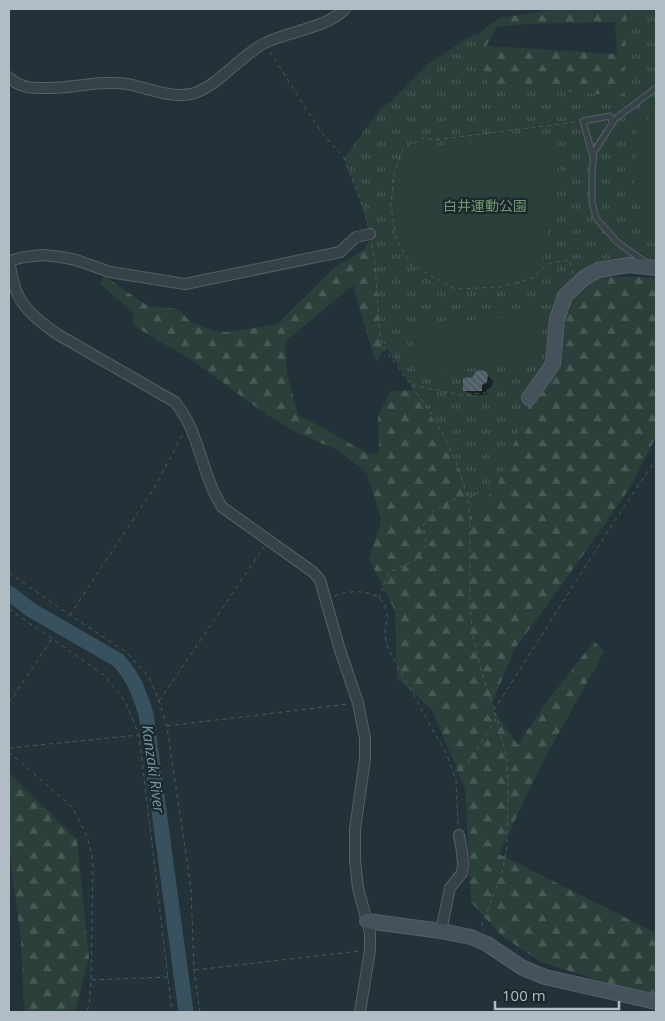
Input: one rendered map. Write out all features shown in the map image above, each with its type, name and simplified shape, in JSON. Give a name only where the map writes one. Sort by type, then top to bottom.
[{"type":"street","points":[[9,77],[20,85],[34,88],[127,84],[162,93],[191,94],[202,90],[247,54],[264,43],[320,24],[341,14],[345,9]]},
{"type":"street","points":[[360,1012],[370,950],[370,933],[358,888],[355,860],[355,829],[365,759],[365,738],[358,703],[339,647],[320,580],[313,572],[222,507],[215,496],[191,427],[184,412],[175,402],[57,334],[29,311],[18,294],[9,260],[42,255],[61,256],[110,272],[186,284],[340,252],[356,237],[370,234]]},
{"type":"street","points":[[529,398],[553,364],[557,319],[565,296],[584,278],[598,270],[629,264],[656,268]]},
{"type":"street","points":[[442,931],[450,888],[462,873],[463,864],[459,835]]},
{"type":"street","points":[[367,921],[471,936],[487,944],[523,968],[545,977],[656,1002]]},
{"type":"lane","points":[[656,88],[612,122],[594,152],[592,174],[592,202],[596,218],[617,242],[641,260],[656,268]]},
{"type":"lane","points":[[593,160],[583,122],[610,116],[612,122]]},
{"type":"path","points":[[264,43],[321,132],[344,158],[364,210],[370,234],[375,264],[380,337],[384,348],[430,412],[445,438],[459,469],[468,499],[472,629],[480,668],[497,718],[506,759],[508,799],[507,846],[502,874],[482,924],[487,944]]},
{"type":"path","points":[[574,275],[569,260],[547,264],[532,278],[500,287],[455,289],[410,264],[396,238],[391,206],[394,174],[403,150],[423,138],[434,140],[583,122]]},
{"type":"path","points":[[411,384],[461,395],[486,393]]},
{"type":"path","points":[[70,616],[154,488],[184,431]]},
{"type":"path","points":[[494,710],[656,459]]},
{"type":"path","points":[[468,499],[479,492]]},
{"type":"path","points":[[379,599],[389,572],[414,561],[426,545],[423,526],[434,510],[466,493]]},
{"type":"path","points":[[159,701],[269,541]]},
{"type":"path","points":[[9,573],[70,616],[126,652],[149,677],[167,727],[191,888],[194,970],[200,1012]]},
{"type":"path","points":[[326,599],[340,593],[356,591],[374,594],[384,604],[387,613],[385,635],[388,649],[447,755],[456,780],[459,835]]},
{"type":"path","points":[[9,608],[104,675],[125,701],[139,734],[172,1012]]},
{"type":"path","points":[[9,702],[53,638]]},
{"type":"path","points":[[167,727],[358,703]]},
{"type":"path","points":[[453,772],[467,764],[497,718]]},
{"type":"path","points":[[9,748],[139,734]]},
{"type":"path","points":[[9,752],[72,807],[87,836],[93,862],[91,980],[89,1006],[86,1012]]},
{"type":"path","points":[[194,970],[370,950]]},
{"type":"path","points":[[91,980],[169,977]]},
{"type":"green space","name":"白井運動公園","points":[[627,9],[656,9],[656,268],[598,270],[565,296],[553,364],[531,400],[499,482],[470,522],[468,499],[459,469],[445,438],[380,337],[375,264],[364,210],[344,158],[369,124],[428,64],[475,33],[488,85],[623,96]]},
{"type":"green space","points":[[656,9],[558,291],[600,277],[656,278],[656,437],[631,486],[514,650],[491,706],[518,745],[540,711],[594,641],[604,652],[540,767],[499,854],[656,933],[656,999],[541,962],[502,936],[471,902],[465,788],[432,710],[397,678],[395,611],[369,559],[381,520],[367,473],[338,450],[295,432],[260,410],[193,361],[134,326],[133,312],[100,284],[104,276],[148,306],[178,309],[191,322],[213,331],[228,332],[277,324],[335,267],[365,249],[375,223],[358,153],[381,108],[434,72],[489,25],[500,18],[549,10]],"holes":[[[615,22],[617,54],[486,46],[497,27],[525,24]],[[353,285],[376,361],[409,316],[443,389],[390,391],[378,417],[379,453],[368,454],[298,415],[287,373],[285,342]]]},
{"type":"green space","points":[[655,109],[656,239],[644,218],[634,192],[635,163],[639,140],[634,123],[648,120]]},
{"type":"green space","points":[[537,137],[558,159],[543,260],[532,278],[500,287],[455,289],[410,264],[396,238],[391,206],[394,174],[403,149],[420,139],[433,146]]},
{"type":"green space","points":[[535,315],[539,363],[415,373],[411,325]]},
{"type":"green space","points":[[9,772],[77,840],[89,958],[75,1012],[24,1012],[21,942],[9,848]]},
{"type":"building","points":[[479,370],[485,371],[488,375],[487,382],[482,385],[482,391],[463,391],[463,378],[473,377],[475,372]]},
{"type":"waterway","name":"Kanzaki River","points":[[9,593],[31,610],[118,660],[138,691],[146,714],[186,1012]]}]
